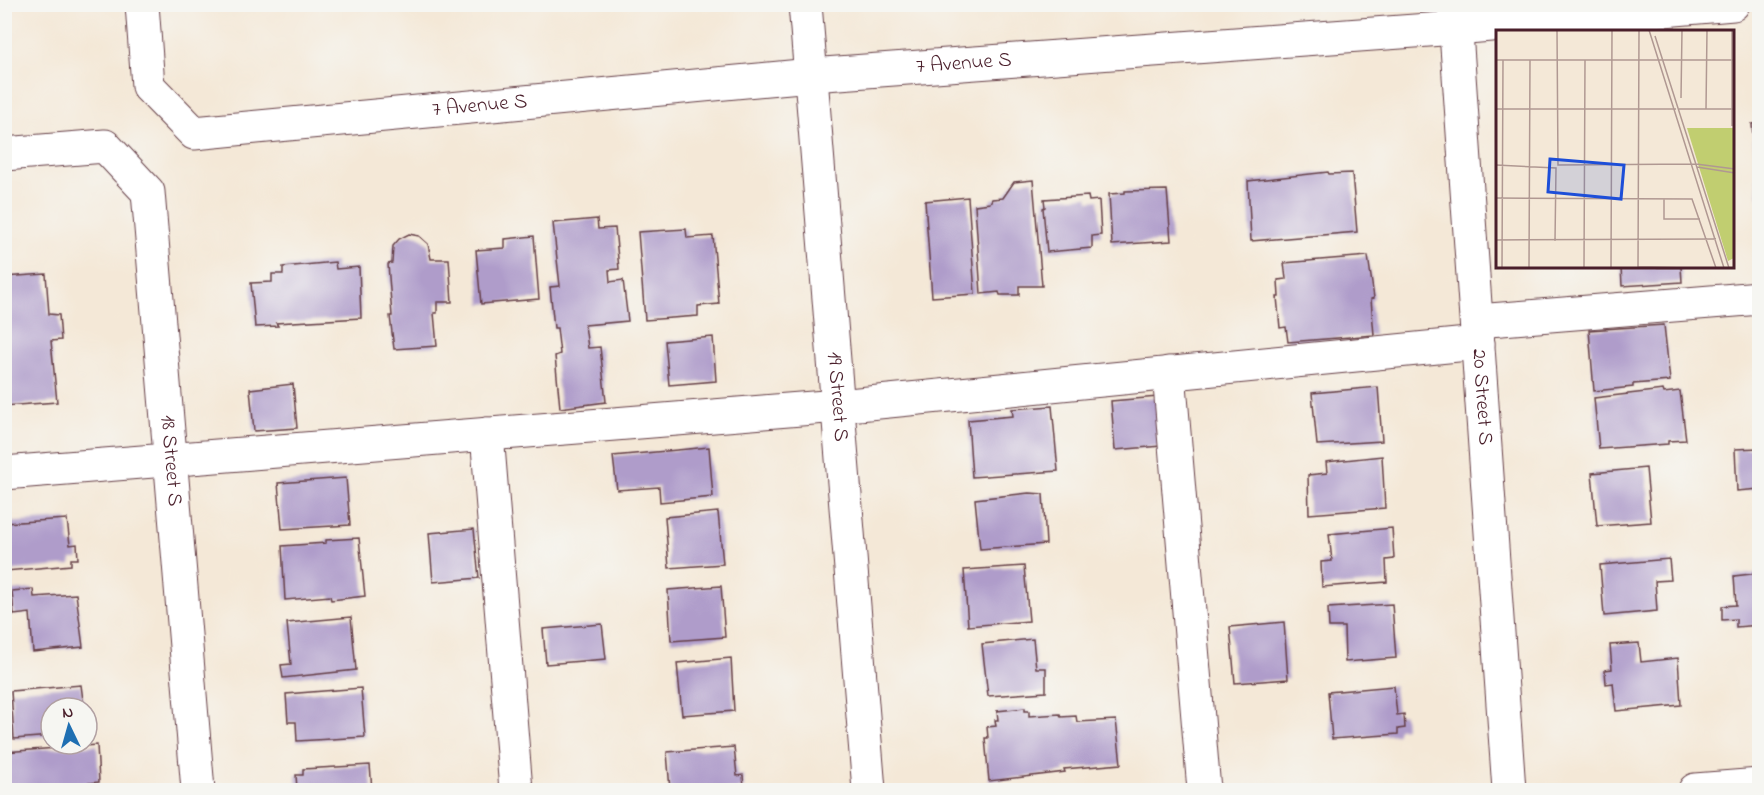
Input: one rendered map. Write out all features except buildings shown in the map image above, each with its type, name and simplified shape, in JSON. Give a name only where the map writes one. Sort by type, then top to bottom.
[{"type":"street","name":"7 Avenue S","points":[[142,4],[148,86],[194,133],[1455,16],[1733,4]]},
{"type":"street","name":"19 Street S","points":[[805,4],[869,790]]},
{"type":"street","name":"20 Street S","points":[[1455,16],[1509,790]]},
{"type":"street","name":"18 Street S","points":[[4,154],[105,146],[148,192],[198,790]]},
{"type":"street","points":[[4,473],[838,406],[1169,373],[1760,298]]},
{"type":"street","points":[[1169,373],[1204,790]]},
{"type":"street","points":[[487,434],[516,790]]},
{"type":"street","points":[[1695,790],[1760,785]]}]
